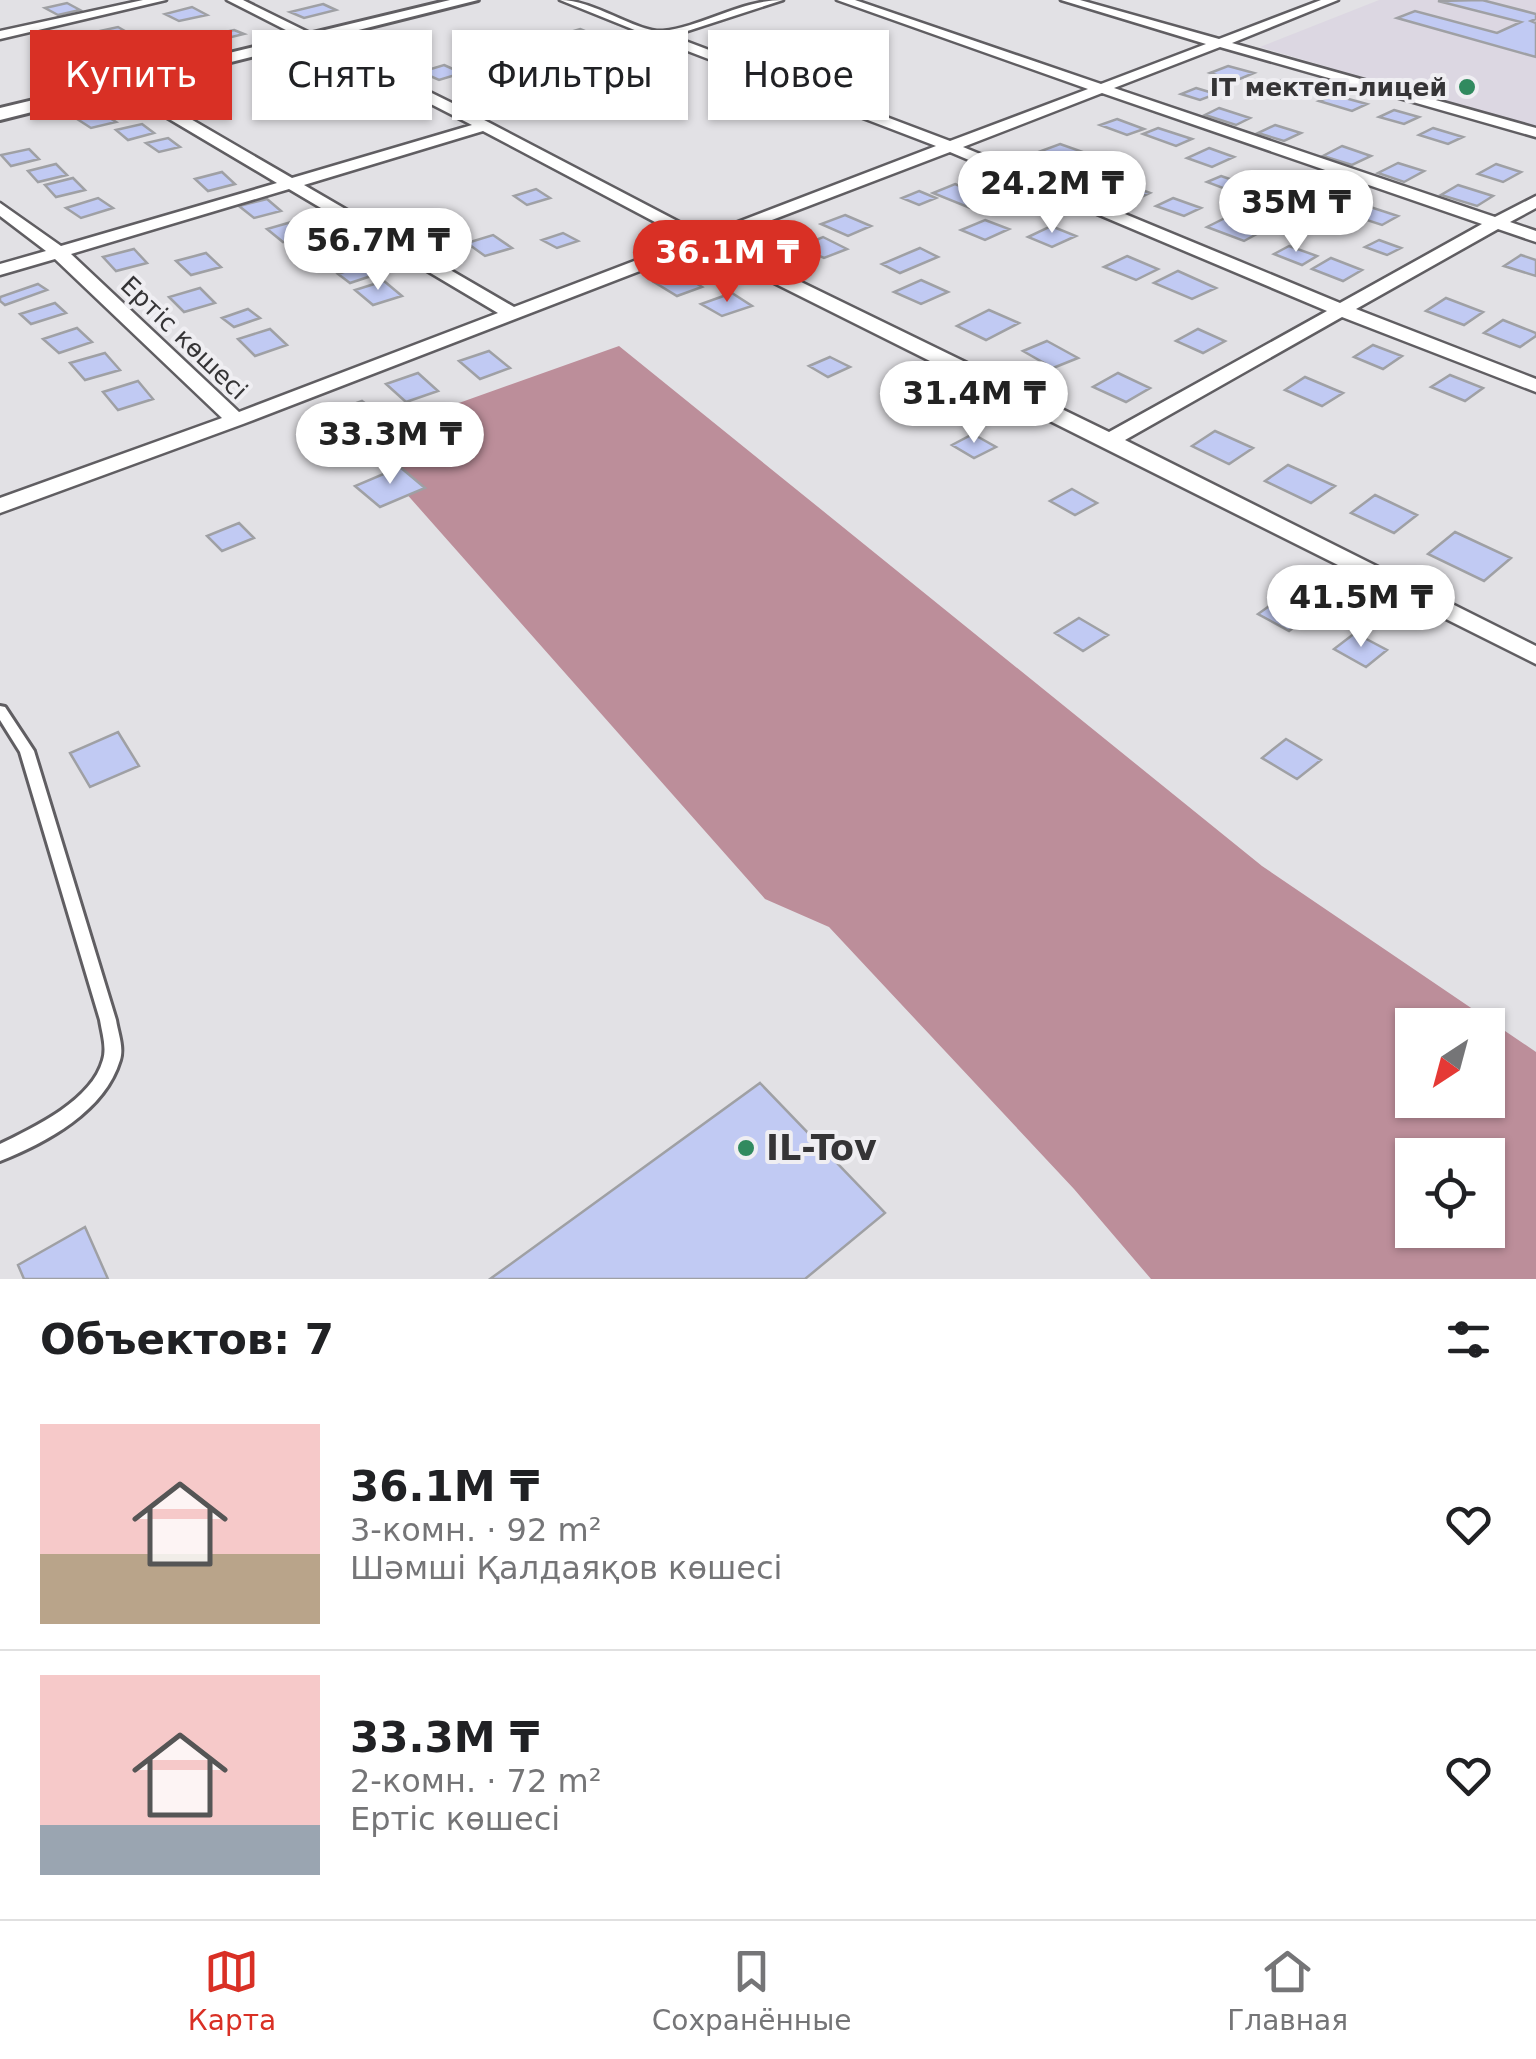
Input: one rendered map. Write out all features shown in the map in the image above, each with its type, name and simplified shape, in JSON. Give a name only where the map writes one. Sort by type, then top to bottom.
[{"type":"street","points":[[0,36],[160,0]]},
{"type":"street","points":[[233,0],[291,30]]},
{"type":"street","points":[[346,30],[470,0]]},
{"type":"street","points":[[566,0],[642,30]]},
{"type":"street","points":[[672,30],[777,0]]},
{"type":"street","points":[[843,0],[1536,237]]},
{"type":"street","points":[[1067,0],[1536,133]]},
{"type":"street","points":[[236,420],[1105,89],[1324,1]]},
{"type":"street","points":[[688,48],[951,148],[1341,310],[1536,386]]},
{"type":"street","points":[[0,114],[30,107]]},
{"type":"street","points":[[183,120],[513,314]]},
{"type":"street","points":[[470,120],[701,240],[1536,656]]},
{"type":"street","points":[[0,270],[481,127]]},
{"type":"street","points":[[1109,440],[1536,201]]},
{"type":"street","name":"Ертіс көшесі","points":[[0,208],[58,252],[236,420],[0,506]]},
{"type":"lane","points":[[0,710],[27,751],[108,1020],[113,1056],[95,1091],[64,1118],[0,1153]]},
{"type":"shaded area","name":"IT мектеп-лицей","points":[[1379,0],[1536,0],[1536,128],[1260,47]]},
{"type":"shaded area","points":[[619,346],[1262,866],[1471,1008],[1395,1008],[1395,1118],[1505,1118],[1505,1031],[1536,1052],[1536,1279],[1151,1279],[1074,1189],[829,927],[765,899],[358,439]]},
{"type":"building","points":[[1482,0],[1536,14],[1531,21],[1536,23],[1536,57],[1397,18],[1415,11],[1497,33],[1521,22],[1438,1]]},
{"type":"building","points":[[67,3],[80,10],[58,15],[45,8]]},
{"type":"building","points":[[323,4],[336,10],[304,18],[290,12]]},
{"type":"building","points":[[192,7],[207,15],[179,21],[165,14]]},
{"type":"building","points":[[444,65],[452,69],[452,76],[439,80],[432,77],[432,69]]},
{"type":"building","points":[[1228,66],[1254,73],[1235,81],[1210,73]]},
{"type":"building","points":[[1282,80],[1309,88],[1298,93],[1270,85]]},
{"type":"building","points":[[1196,88],[1216,94],[1200,100],[1181,94]]},
{"type":"building","points":[[1334,95],[1367,104],[1352,111],[1319,101]]},
{"type":"building","points":[[1219,108],[1250,118],[1236,125],[1205,115]]},
{"type":"building","points":[[1394,110],[1419,117],[1404,124],[1379,117]]},
{"type":"building","points":[[1117,119],[1144,129],[1127,135],[1100,125]]},
{"type":"building","points":[[79,120],[116,122],[91,128]]},
{"type":"building","points":[[142,124],[154,133],[128,140],[116,130]]},
{"type":"building","points":[[1275,125],[1301,133],[1284,141],[1258,133]]},
{"type":"building","points":[[1158,128],[1192,139],[1176,146],[1143,134]]},
{"type":"building","points":[[1433,128],[1463,137],[1448,144],[1419,135]]},
{"type":"building","points":[[168,138],[180,147],[159,152],[146,143]]},
{"type":"building","points":[[1060,144],[1083,152],[1064,160],[1041,151]]},
{"type":"building","points":[[1342,146],[1371,156],[1352,165],[1323,156]]},
{"type":"building","points":[[1209,148],[1234,157],[1212,167],[1187,158]]},
{"type":"building","points":[[29,149],[39,159],[11,166],[1,155]]},
{"type":"building","points":[[1079,161],[1103,170],[1083,179],[1059,170]]},
{"type":"building","points":[[1398,163],[1424,171],[1404,182],[1378,173]]},
{"type":"building","points":[[56,164],[67,175],[38,182],[28,171]]},
{"type":"building","points":[[1496,164],[1521,172],[1503,182],[1478,174]]},
{"type":"building","points":[[222,172],[235,184],[208,191],[195,179]]},
{"type":"building","points":[[1221,176],[1250,186],[1236,193],[1207,182]]},
{"type":"building","points":[[73,178],[85,190],[56,197],[45,185]]},
{"type":"building","points":[[1115,180],[1150,193],[1133,201],[1097,187]]},
{"type":"building","points":[[955,184],[992,199],[970,208],[933,193]]},
{"type":"building","points":[[1310,184],[1342,195],[1326,203],[1294,192]]},
{"type":"building","points":[[1458,185],[1493,196],[1477,206],[1441,195]]},
{"type":"building","points":[[536,189],[550,198],[527,205],[514,196]]},
{"type":"building","points":[[919,191],[936,198],[919,205],[902,198]]},
{"type":"building","points":[[98,198],[113,208],[81,218],[66,208]]},
{"type":"building","points":[[1173,198],[1201,208],[1184,216],[1156,206]]},
{"type":"building","points":[[267,199],[281,211],[254,218],[239,206]]},
{"type":"building","points":[[1361,204],[1398,216],[1382,225],[1345,213]]},
{"type":"building","points":[[845,215],[871,226],[848,236],[821,224]]},
{"type":"building","points":[[1229,216],[1266,229],[1244,241],[1207,227]]},
{"type":"building","points":[[985,220],[1009,229],[985,240],[961,230]]},
{"type":"building","points":[[295,221],[311,234],[283,242],[267,229]]},
{"type":"building","points":[[1051,226],[1076,236],[1052,247],[1028,237]]},
{"type":"building","points":[[563,233],[578,241],[557,248],[542,240]]},
{"type":"building","points":[[493,235],[512,248],[485,256],[467,243]]},
{"type":"building","points":[[823,237],[847,249],[824,258],[799,247]]},
{"type":"building","points":[[327,238],[343,251],[315,259],[299,246]]},
{"type":"building","points":[[1379,240],[1401,248],[1387,255],[1365,247]]},
{"type":"building","points":[[1289,246],[1317,256],[1302,265],[1274,254]]},
{"type":"building","points":[[920,248],[938,257],[900,273],[882,264]]},
{"type":"building","points":[[134,249],[147,263],[116,271],[103,257]]},
{"type":"building","points":[[206,253],[221,267],[191,275],[176,261]]},
{"type":"building","points":[[1521,255],[1536,260],[1536,276],[1504,266]]},
{"type":"building","points":[[1127,256],[1158,269],[1136,280],[1104,267]]},
{"type":"building","points":[[1331,258],[1362,270],[1343,281],[1312,269]]},
{"type":"building","points":[[361,266],[374,275],[350,283],[338,274]]},
{"type":"building","points":[[1178,271],[1216,288],[1192,299],[1154,283]]},
{"type":"building","points":[[680,273],[702,287],[677,296],[654,282]]},
{"type":"building","points":[[921,280],[948,292],[921,304],[894,292]]},
{"type":"building","points":[[384,281],[402,296],[373,305],[355,290]]},
{"type":"building","points":[[38,284],[47,290],[5,305],[0,301],[0,297]]},
{"type":"building","points":[[200,288],[215,303],[184,312],[169,297]]},
{"type":"building","points":[[732,293],[752,306],[722,316],[701,304]]},
{"type":"building","points":[[1446,298],[1483,312],[1464,325],[1426,311]]},
{"type":"building","points":[[55,303],[66,313],[31,324],[20,314]]},
{"type":"building","points":[[248,309],[260,318],[234,327],[222,318]]},
{"type":"building","points":[[989,310],[1019,323],[986,340],[957,326]]},
{"type":"building","points":[[1503,320],[1536,336],[1520,347],[1484,333]]},
{"type":"building","points":[[77,328],[92,342],[59,353],[43,339]]},
{"type":"building","points":[[270,329],[287,345],[255,356],[238,339]]},
{"type":"building","points":[[1198,329],[1225,341],[1203,353],[1176,341]]},
{"type":"building","points":[[1047,341],[1078,358],[1053,368],[1023,351]]},
{"type":"building","points":[[1373,345],[1402,356],[1383,369],[1354,357]]},
{"type":"building","points":[[489,351],[510,368],[480,379],[459,361]]},
{"type":"building","points":[[105,353],[120,370],[85,380],[70,363]]},
{"type":"building","points":[[830,357],[850,367],[828,377],[809,366]]},
{"type":"building","points":[[418,373],[438,391],[406,402],[386,384]]},
{"type":"building","points":[[1118,373],[1150,388],[1126,402],[1093,387]]},
{"type":"building","points":[[1450,375],[1483,388],[1465,401],[1431,387]]},
{"type":"building","points":[[1305,377],[1343,393],[1322,406],[1285,390]]},
{"type":"building","points":[[138,381],[153,399],[118,410],[103,392]]},
{"type":"building","points":[[362,401],[377,412],[350,423],[335,411]]},
{"type":"building","points":[[1215,431],[1253,448],[1229,464],[1192,446]]},
{"type":"building","points":[[973,434],[996,447],[974,458],[952,445]]},
{"type":"building","points":[[1288,465],[1335,486],[1311,503],[1265,481]]},
{"type":"building","points":[[400,467],[425,488],[380,507],[355,486]]},
{"type":"building","points":[[1072,489],[1097,503],[1075,515],[1050,501]]},
{"type":"building","points":[[1375,495],[1417,515],[1394,533],[1351,513]]},
{"type":"building","points":[[239,523],[254,538],[222,551],[207,536]]},
{"type":"building","points":[[1455,532],[1511,558],[1484,581],[1428,554]]},
{"type":"building","points":[[1279,599],[1310,615],[1289,631],[1258,614]]},
{"type":"building","points":[[1079,618],[1108,635],[1083,651],[1055,633]]},
{"type":"building","points":[[1355,633],[1387,650],[1366,667],[1334,649]]},
{"type":"building","points":[[118,732],[139,766],[90,787],[70,753]]},
{"type":"building","points":[[1286,739],[1321,760],[1297,779],[1262,758]]},
{"type":"building","name":"IL-Tov","points":[[760,1083],[885,1213],[805,1279],[490,1279]]},
{"type":"building","points":[[85,1227],[108,1279],[24,1279],[18,1265]]},
{"type":"place","name":"IT мектеп-лицей","points":[[1467,87]]},
{"type":"place","name":"IL-Tov","points":[[746,1148]]}]
